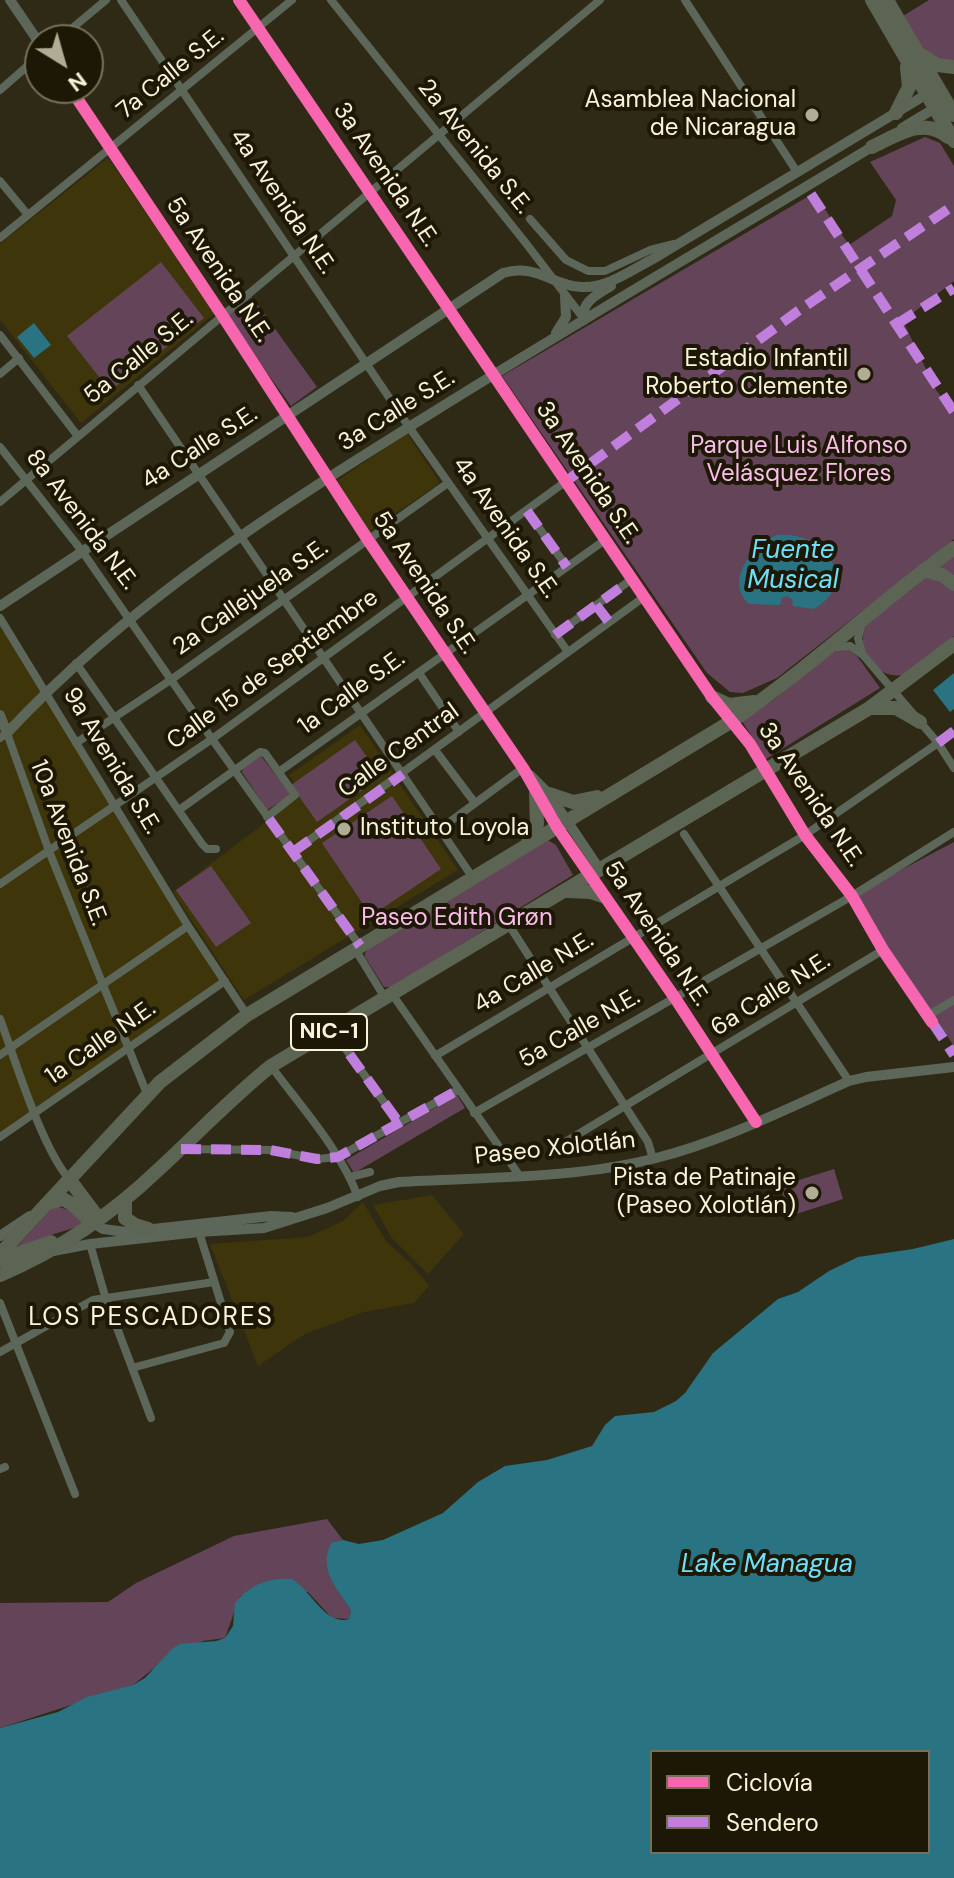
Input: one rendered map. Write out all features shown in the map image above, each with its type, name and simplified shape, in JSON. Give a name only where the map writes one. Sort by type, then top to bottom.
[{"type":"highway","points":[[872,0],[932,91],[954,115]]},
{"type":"highway","points":[[887,0],[915,49],[932,91]]},
{"type":"highway","points":[[888,26],[910,79],[907,95],[896,113]]},
{"type":"highway","points":[[915,49],[937,65],[954,67]]},
{"type":"highway","points":[[932,91],[954,77]]},
{"type":"highway","points":[[945,102],[954,142]]},
{"type":"highway","points":[[872,147],[909,130],[929,126],[942,131],[954,142]]},
{"type":"highway","name":"NIC-1","points":[[0,1254],[147,1094],[247,1015],[732,721],[954,548]]},
{"type":"highway","points":[[924,570],[942,575],[954,584]]},
{"type":"highway","name":"NIC-1","points":[[0,1275],[91,1229],[271,1066],[868,709],[954,644]]},
{"type":"highway","points":[[712,697],[729,705],[762,700]]},
{"type":"highway","points":[[868,709],[888,706],[920,722]]},
{"type":"highway","points":[[521,849],[533,835],[542,794],[577,802],[623,786]]},
{"type":"highway","points":[[567,891],[603,896]]},
{"type":"highway","points":[[69,1179],[91,1229]]},
{"type":"highway","points":[[48,1203],[63,1199],[72,1204],[91,1229]]},
{"type":"highway","points":[[125,1199],[125,1218],[148,1229]]},
{"type":"highway","points":[[0,1260],[91,1229]]},
{"type":"street","points":[[10,0],[26,24]]},
{"type":"street","points":[[77,24],[106,0]]},
{"type":"street","name":"4a Avenida N.E.","points":[[121,0],[409,427]]},
{"type":"street","name":"3a Avenida N.E.","points":[[239,0],[493,375]]},
{"type":"street","name":"7a Calle S.E.","points":[[0,238],[292,0]]},
{"type":"street","name":"2a Avenida S.E.","points":[[331,0],[584,320]]},
{"type":"street","name":"5a Calle S.E.","points":[[0,502],[600,0]]},
{"type":"street","points":[[685,0],[797,172]]},
{"type":"street","points":[[0,90],[24,69]]},
{"type":"street","points":[[584,320],[584,309],[592,298],[932,91]]},
{"type":"street","name":"3a Calle S.E.","points":[[3,735],[76,663],[129,617],[328,477],[945,102]]},
{"type":"street","name":"5a Avenida N.E.","points":[[81,104],[328,477]]},
{"type":"street","points":[[0,181],[28,215]]},
{"type":"street","points":[[530,219],[566,260],[588,271],[605,271],[650,250],[679,243]]},
{"type":"street","points":[[549,276],[569,285],[591,287],[609,282],[653,259]]},
{"type":"street","name":"4a Calle S.E.","points":[[0,606],[506,271],[523,269],[549,276]]},
{"type":"street","points":[[546,342],[566,319],[565,296]]},
{"type":"street","points":[[0,335],[77,435]]},
{"type":"street","points":[[0,374],[19,358]]},
{"type":"street","name":"3a Avenida S.E.","points":[[493,375],[644,597]]},
{"type":"street","points":[[138,385],[473,878]]},
{"type":"street","name":"4a Avenida S.E.","points":[[409,427],[568,652]]},
{"type":"street","name":"8a Avenida N.E.","points":[[0,447],[82,551],[293,852],[389,996],[519,1175]]},
{"type":"street","name":"5a Avenida S.E.","points":[[328,477],[485,713]]},
{"type":"street","name":"Calle 15 de Septiembre","points":[[0,884],[212,739],[565,482]]},
{"type":"street","name":"2a Callejuela S.E.","points":[[76,743],[172,679],[448,483]]},
{"type":"street","points":[[527,511],[567,567]]},
{"type":"street","name":"1a Calle S.E.","points":[[280,771],[605,540]]},
{"type":"street","points":[[555,635],[632,579]]},
{"type":"street","name":"3a Avenida N.E.","points":[[644,597],[712,697],[750,744],[805,835],[852,896],[883,950],[930,1019],[954,1000]]},
{"type":"street","name":"Calle Central","points":[[293,852],[644,597]]},
{"type":"street","points":[[596,605],[609,622]]},
{"type":"street","points":[[863,655],[858,638],[866,616]]},
{"type":"street","name":"9a Avenida S.E.","points":[[0,618],[188,926],[247,1015]]},
{"type":"street","points":[[827,649],[846,644],[863,655],[938,743],[954,768]]},
{"type":"street","points":[[76,663],[202,844],[207,849],[216,849]]},
{"type":"street","points":[[419,673],[459,732]]},
{"type":"street","name":"5a Avenida N.E.","points":[[485,713],[595,873],[603,896],[675,998],[756,1122]]},
{"type":"street","name":"10a Avenida S.E.","points":[[0,715],[3,735],[147,1094]]},
{"type":"street","name":"4a Calle N.E.","points":[[435,1056],[805,835],[938,743]]},
{"type":"street","points":[[435,750],[475,803]]},
{"type":"street","points":[[179,810],[260,752],[269,756],[295,795],[267,817]]},
{"type":"street","points":[[440,829],[523,768]]},
{"type":"street","name":"5a Calle N.E.","points":[[474,1113],[852,896],[954,832]]},
{"type":"street","points":[[684,834],[849,1081]]},
{"type":"street","points":[[509,925],[648,1142],[653,1159]]},
{"type":"street","points":[[0,1055],[188,926]]},
{"type":"street","name":"6a Calle N.E.","points":[[557,1147],[883,950]]},
{"type":"street","name":"1a Calle N.E.","points":[[0,1137],[225,981]]},
{"type":"street","points":[[0,1019],[35,1113],[59,1167],[69,1179]]},
{"type":"street","points":[[332,1030],[399,1123]]},
{"type":"street","points":[[271,1066],[338,1157],[358,1197]]},
{"type":"street","name":"Paseo Xolotlán","points":[[91,1229],[199,1232],[264,1228],[399,1182],[608,1167],[653,1159],[702,1145],[849,1081],[954,1067]]},
{"type":"street","points":[[181,1149],[270,1150],[317,1159],[338,1157],[458,1090]]},
{"type":"street","points":[[350,1177],[370,1172]]},
{"type":"street","points":[[0,1236],[48,1203]]},
{"type":"street","name":"Paseo Xolotlán","points":[[91,1229],[148,1229],[271,1216],[294,1217]]},
{"type":"street","points":[[91,1229],[105,1296],[151,1418]]},
{"type":"street","points":[[132,1368],[224,1343],[230,1332],[199,1232]]},
{"type":"street","points":[[0,1352],[105,1296],[214,1282]]},
{"type":"street","points":[[0,1303],[75,1494]]},
{"type":"shaded area","points":[[108,158],[215,313],[81,423],[0,320],[0,244]]},
{"type":"shaded area","points":[[407,433],[440,483],[370,531],[337,481]]},
{"type":"shaded area","points":[[0,618],[225,981],[0,1137]]},
{"type":"shaded area","name":"Instituto Loyola","points":[[360,725],[458,870],[244,1000],[173,892],[302,795],[289,775]]},
{"type":"shaded area","points":[[432,1195],[464,1234],[428,1274],[391,1237],[373,1205]]},
{"type":"shaded area","points":[[363,1202],[386,1241],[429,1286],[414,1303],[364,1312],[305,1334],[258,1366],[210,1244],[308,1237],[343,1221]]},
{"type":"green space","points":[[929,0],[954,0],[954,67],[937,65],[898,19]]},
{"type":"green space","name":"Parque Luis Alfonso Velásquez Flores","points":[[925,137],[940,143],[954,166],[954,281],[909,316],[907,313],[901,317],[936,390],[954,413],[954,539],[777,678],[743,693],[730,692],[707,673],[502,376],[814,193],[849,245],[892,216],[896,200],[870,162]]},
{"type":"green space","points":[[161,262],[204,318],[110,391],[67,336]]},
{"type":"green space","points":[[252,297],[317,387],[291,406],[226,316]]},
{"type":"green space","points":[[954,556],[954,636],[904,675],[884,673],[876,668],[863,643],[867,624]]},
{"type":"green space","points":[[846,648],[857,656],[880,688],[766,759],[742,721],[836,650]]},
{"type":"green space","points":[[355,740],[381,777],[317,822],[291,785]]},
{"type":"green space","points":[[261,756],[291,795],[267,810],[242,772],[243,768]]},
{"type":"green space","points":[[392,796],[441,869],[371,916],[322,843]]},
{"type":"green space","name":"Paseo Edith Grøn","points":[[548,840],[556,845],[573,875],[392,987],[384,987],[365,957],[370,947]]},
{"type":"green space","points":[[954,842],[954,1046],[852,896]]},
{"type":"green space","points":[[211,866],[251,923],[216,947],[176,890]]},
{"type":"green space","points":[[457,1095],[465,1108],[354,1173],[346,1160]]},
{"type":"green space","name":"Pista de Patinaje (Paseo Xolotlán)","points":[[834,1169],[843,1199],[790,1216],[780,1186]]},
{"type":"green space","points":[[54,1206],[74,1211],[86,1221],[83,1225],[51,1235],[10,1254]]},
{"type":"green space","points":[[327,1519],[343,1540],[332,1542],[338,1591],[351,1610],[349,1619],[332,1618],[308,1592],[240,1596],[225,1638],[203,1641],[153,1669],[133,1685],[0,1728],[0,1603],[108,1602],[136,1583],[234,1536]]},
{"type":"water","points":[[34,323],[51,345],[34,358],[17,337]]},
{"type":"water","name":"Fuente Musical","points":[[777,535],[810,541],[831,560],[836,572],[835,585],[828,598],[814,609],[793,606],[792,599],[787,596],[782,598],[780,605],[749,604],[742,595],[739,585],[744,565],[759,547]]},
{"type":"water","points":[[954,673],[954,709],[950,712],[933,690]]},
{"type":"water","name":"Lake Managua","points":[[954,1239],[954,1878],[0,1878],[0,1728],[58,1712],[87,1697],[133,1685],[145,1678],[180,1644],[225,1638],[233,1626],[235,1603],[253,1587],[268,1581],[292,1579],[325,1612],[340,1620],[349,1619],[351,1610],[328,1569],[328,1552],[332,1542],[343,1540],[359,1544],[383,1540],[443,1513],[478,1482],[505,1466],[547,1460],[592,1446],[605,1425],[615,1416],[654,1412],[676,1401],[713,1353],[778,1299],[798,1292],[829,1271],[858,1257]]},
{"type":"marked path","points":[[811,194],[954,412]]},
{"type":"marked path","points":[[565,482],[798,311],[954,205]]},
{"type":"marked path","points":[[897,324],[954,288]]},
{"type":"marked path","points":[[527,511],[567,567]]},
{"type":"marked path","points":[[555,635],[632,579]]},
{"type":"marked path","points":[[596,605],[609,622]]},
{"type":"marked path","points":[[938,743],[954,731]]},
{"type":"marked path","points":[[293,852],[403,774]]},
{"type":"marked path","points":[[269,819],[360,946]]},
{"type":"marked path","points":[[932,1022],[954,1055]]},
{"type":"marked path","points":[[332,1030],[399,1123]]},
{"type":"marked path","points":[[181,1149],[270,1150],[317,1159],[338,1157],[458,1090]]},
{"type":"cycle path","points":[[239,0],[712,697],[750,744],[805,835],[852,896],[883,950],[932,1022]]},
{"type":"cycle path","points":[[81,104],[368,540],[523,768],[557,827],[756,1122]]},
{"type":"place","name":"Asamblea Nacional de Nicaragua","points":[[812,115]]},
{"type":"place","name":"Estadio Infantil Roberto Clemente","points":[[864,374]]},
{"type":"place","name":"Instituto Loyola","points":[[344,829]]},
{"type":"place","name":"Pista de Patinaje (Paseo Xolotlán)","points":[[812,1193]]},
{"type":"district","name":"LOS PESCADORES","points":[[151,1318]]}]
